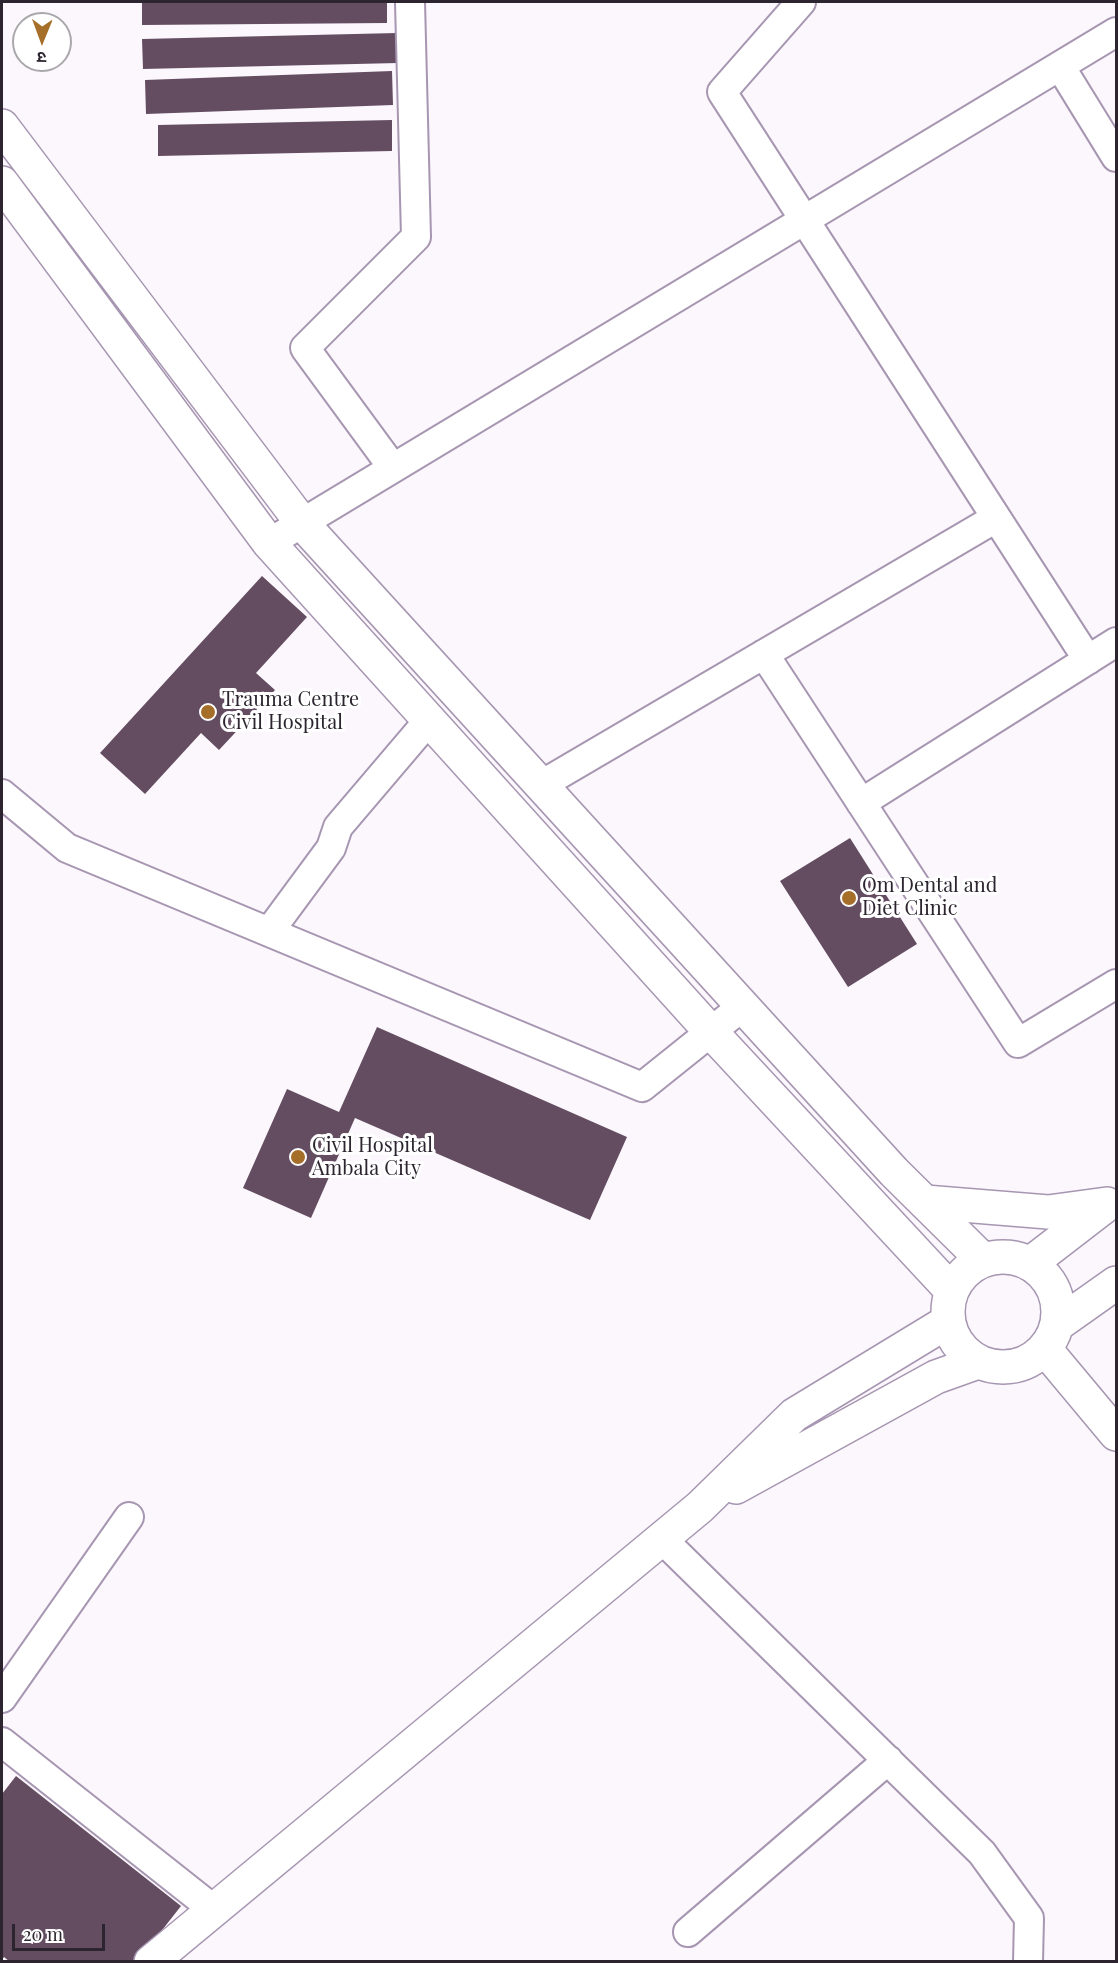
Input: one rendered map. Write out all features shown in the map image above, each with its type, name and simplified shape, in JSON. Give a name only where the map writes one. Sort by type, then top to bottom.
[{"type":"main road","points":[[2,126],[302,523],[743,1006],[925,1203],[982,1260]]},
{"type":"main road","points":[[2,183],[269,543],[711,1032],[951,1290]]},
{"type":"main road","points":[[925,1203],[1048,1212],[1112,1201]]},
{"type":"main road","points":[[1030,1263],[1112,1201]]},
{"type":"main road","points":[[1051,1336],[1059,1309],[1052,1285],[1030,1263],[1000,1256],[982,1260],[961,1274],[951,1290],[947,1322],[965,1353],[978,1362],[1005,1368],[1026,1364],[1051,1336],[1116,1283]]},
{"type":"main road","points":[[151,1962],[700,1507],[794,1415],[947,1322]]},
{"type":"main road","points":[[1051,1336],[1116,1434]]},
{"type":"main road","points":[[700,1507],[936,1377],[978,1362]]},
{"type":"street","points":[[393,468],[305,348],[416,237],[410,2]]},
{"type":"street","points":[[801,2],[722,92],[1088,660]]},
{"type":"street","points":[[269,543],[1116,32]]},
{"type":"street","points":[[1060,66],[1116,158]]},
{"type":"street","points":[[541,785],[996,518]]},
{"type":"street","points":[[861,803],[1116,642]]},
{"type":"street","points":[[764,654],[1018,1043],[1116,984]]},
{"type":"street","points":[[269,932],[331,848],[338,827],[429,720]]},
{"type":"street","points":[[2,794],[67,848],[642,1087],[743,1006]]},
{"type":"street","points":[[2,1698],[129,1517]]},
{"type":"street","points":[[662,1539],[982,1853],[1029,1918],[1028,1962]]},
{"type":"street","points":[[2,1742],[213,1909]]},
{"type":"street","points":[[688,1932],[888,1760]]},
{"type":"building","points":[[142,2],[387,2],[387,23],[142,25]]},
{"type":"building","points":[[397,33],[398,63],[143,69],[142,39]]},
{"type":"building","points":[[392,71],[393,105],[146,114],[145,80]]},
{"type":"building","points":[[392,120],[392,151],[158,156],[158,125]]},
{"type":"building","points":[[262,576],[307,617],[256,673],[275,690],[219,750],[201,733],[145,794],[100,753]]},
{"type":"building","points":[[850,838],[917,944],[848,987],[780,881]]},
{"type":"building","points":[[377,1027],[627,1137],[590,1220],[355,1118],[311,1218],[243,1188],[287,1089],[339,1112]]},
{"type":"building","points":[[16,1776],[181,1906],[137,1962],[10,1962],[4,1957],[2,1960],[2,1794]]},
{"type":"place","name":"Trauma Centre Civil Hospital","points":[[208,712]]},
{"type":"place","name":"Om Dental and Diet Clinic","points":[[849,898]]},
{"type":"place","name":"Civil Hospital Ambala City","points":[[298,1157]]}]
